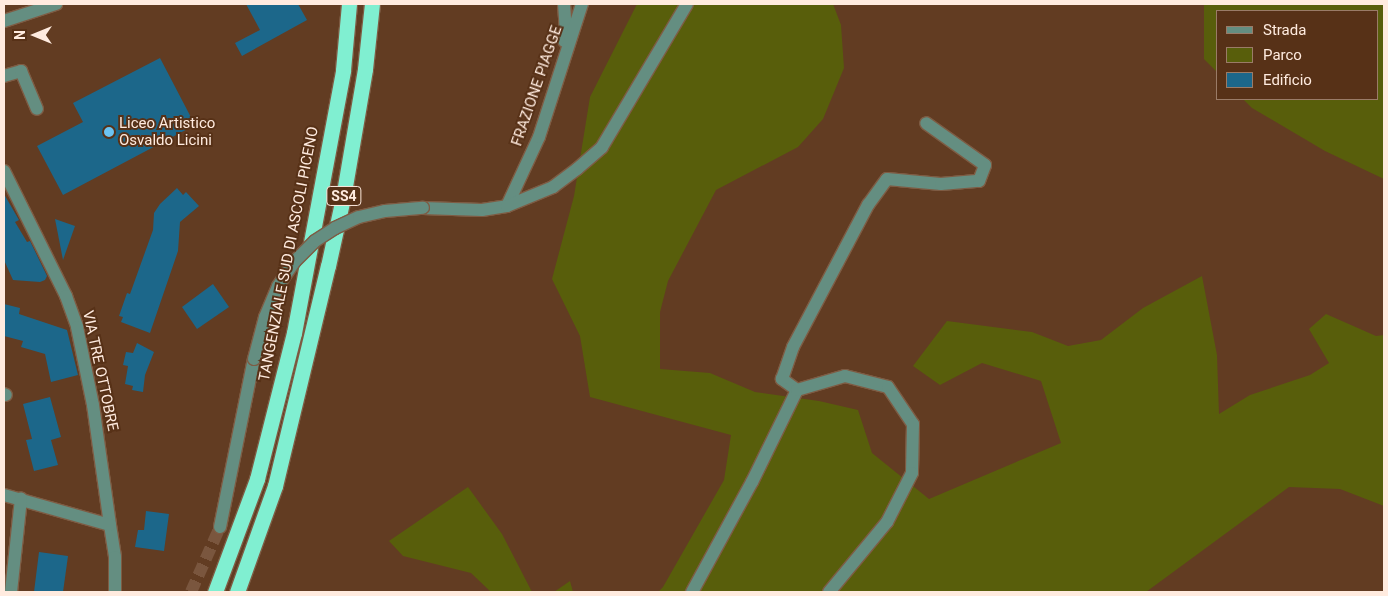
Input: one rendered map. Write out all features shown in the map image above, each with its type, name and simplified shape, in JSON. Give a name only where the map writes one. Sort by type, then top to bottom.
[{"type":"highway","name":"TANGENZIALE SUD DI ASCOLI PICENO","points":[[215,592],[257,479],[294,333],[343,70],[349,4]]},
{"type":"highway","name":"SS4","points":[[237,592],[275,486],[301,385],[343,198],[365,69],[372,4]]},
{"type":"street","points":[[4,21],[56,4]]},
{"type":"street","points":[[556,82],[566,30],[564,4]]},
{"type":"street","name":"FRAZIONE PIAGGE","points":[[508,206],[539,137],[582,4]]},
{"type":"street","points":[[220,527],[254,359],[265,316],[278,286],[295,262],[315,241],[359,217],[385,211],[423,208],[482,210],[508,206],[553,187],[602,147],[687,4]]},
{"type":"street","points":[[4,76],[21,71],[37,109]]},
{"type":"street","points":[[797,390],[782,379],[793,347],[868,206],[887,179],[941,184],[978,181],[985,165],[926,123]]},
{"type":"street","name":"VIA TRE OTTOBRE","points":[[4,171],[66,296],[77,327],[93,405],[114,557],[115,592]]},
{"type":"street","points":[[692,592],[752,482],[797,390],[845,376],[888,388],[913,424],[912,473],[887,522],[829,592]]},
{"type":"street","points":[[4,495],[110,524]]},
{"type":"street","points":[[11,592],[21,499]]},
{"type":"green space","points":[[637,4],[833,4],[841,25],[844,68],[823,119],[798,147],[716,190],[668,281],[660,312],[660,369],[710,373],[755,392],[819,401],[858,410],[872,453],[929,499],[1061,443],[1041,381],[982,363],[940,385],[913,366],[947,321],[1032,332],[1068,346],[1101,340],[1143,308],[1202,276],[1217,355],[1219,414],[1250,395],[1310,375],[1329,363],[1309,329],[1326,314],[1376,336],[1384,335],[1384,506],[1340,489],[1289,487],[1146,592],[658,592],[663,587],[724,480],[731,435],[590,397],[580,336],[552,279],[574,196],[590,97]]},
{"type":"green space","points":[[1204,4],[1384,4],[1384,179],[1325,151],[1252,108],[1244,100],[1378,100],[1378,10],[1216,10],[1216,71],[1204,59]]},
{"type":"green space","points":[[468,487],[502,534],[532,592],[491,592],[471,573],[403,556],[389,541]]},
{"type":"green space","points":[[570,581],[573,592],[554,592]]},
{"type":"building","points":[[246,4],[298,4],[307,20],[242,56],[235,43],[260,30]]},
{"type":"building","points":[[160,58],[195,125],[63,195],[37,146],[83,122],[73,103]]},
{"type":"building","points":[[177,188],[183,195],[186,192],[199,206],[180,222],[178,251],[150,333],[121,322],[123,317],[119,316],[127,293],[130,294],[153,230],[154,213],[160,204]]},
{"type":"building","points":[[4,194],[19,220],[15,222],[27,242],[30,241],[47,276],[45,280],[40,282],[13,280],[4,260]]},
{"type":"building","points":[[55,219],[75,226],[63,260]]},
{"type":"building","points":[[213,284],[229,307],[197,329],[182,307]]},
{"type":"building","points":[[4,304],[20,308],[19,314],[67,330],[78,375],[51,382],[45,354],[21,347],[23,341],[4,336]]},
{"type":"building","points":[[137,343],[154,352],[145,375],[143,392],[132,390],[133,386],[125,384],[128,366],[123,365],[126,352],[133,353]]},
{"type":"building","points":[[50,397],[61,437],[51,440],[58,465],[34,471],[26,440],[32,439],[23,404]]},
{"type":"building","points":[[146,511],[169,514],[164,551],[135,547],[138,530],[144,530]]},
{"type":"building","points":[[39,552],[68,556],[63,592],[34,592]]},
{"type":"tunnel","points":[[191,592],[220,527]]},
{"type":"place","name":"Liceo Artistico Osvaldo Licini","points":[[109,132]]}]
